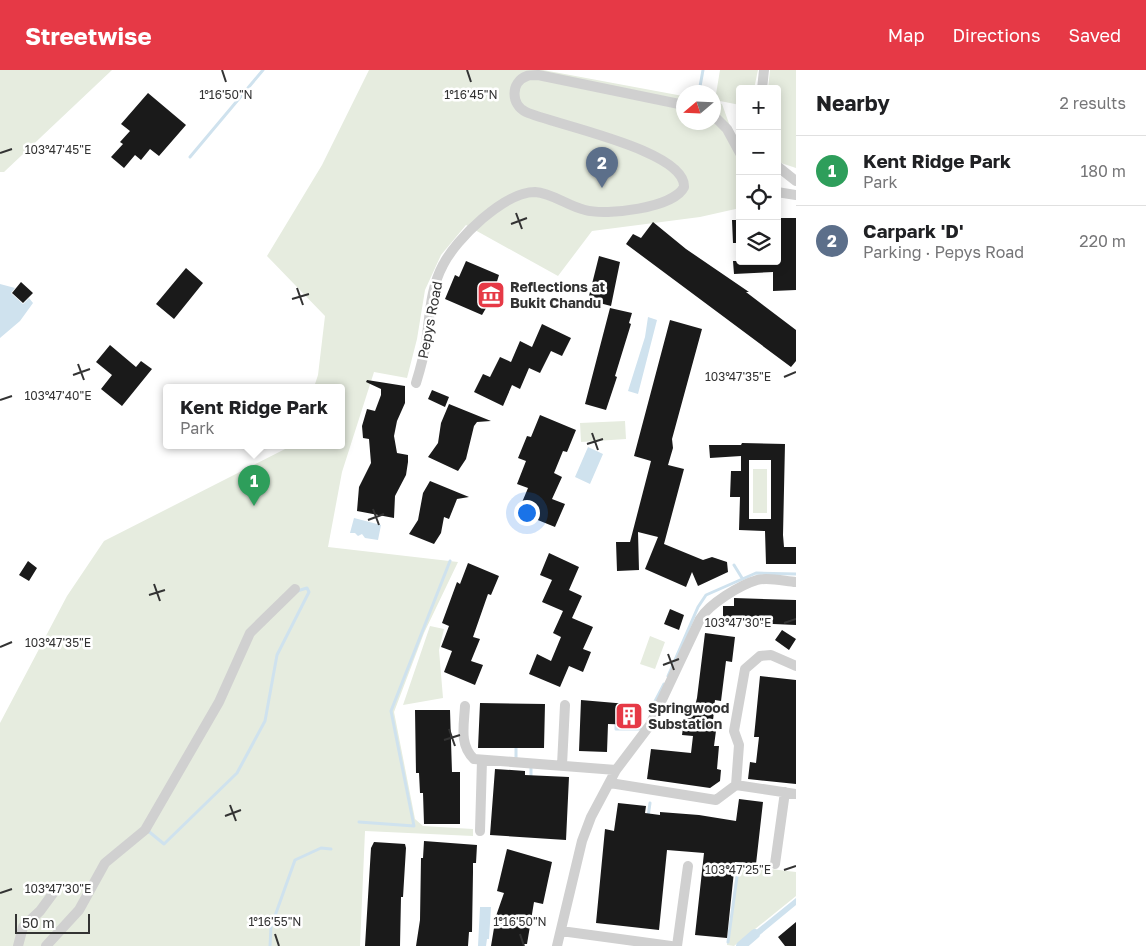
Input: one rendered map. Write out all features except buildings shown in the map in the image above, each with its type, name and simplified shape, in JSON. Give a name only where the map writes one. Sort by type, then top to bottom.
[{"type":"street","points":[[762,85],[764,70]]},
{"type":"street","name":"Pepys Road","points":[[416,383],[426,344],[434,288],[444,263],[452,251],[478,224],[505,201],[534,192],[585,210],[609,213],[645,206],[676,196],[684,187],[682,177],[665,161],[582,128],[526,112],[517,105],[514,94],[517,83],[527,76],[538,75],[676,104]]},
{"type":"street","points":[[721,123],[727,129],[736,146]]},
{"type":"street","points":[[781,169],[796,181]]},
{"type":"street","points":[[781,193],[796,195]]},
{"type":"street","points":[[557,946],[582,841],[591,817],[616,770],[650,725],[706,610],[759,579],[796,582]]},
{"type":"street","points":[[46,946],[80,910],[106,863],[144,830],[219,702],[250,633],[295,589]]},
{"type":"street","points":[[736,785],[739,745],[734,731],[745,669],[760,656],[771,655],[796,666]]},
{"type":"street","points":[[562,765],[566,705]]},
{"type":"street","points":[[465,706],[463,743],[466,752],[474,759],[616,770]]},
{"type":"street","points":[[480,831],[482,760]]},
{"type":"street","points":[[610,783],[716,800],[736,785],[791,793],[775,864]]},
{"type":"street","points":[[550,946],[575,842]]},
{"type":"street","points":[[677,946],[688,866]]},
{"type":"street","points":[[18,946],[23,927],[40,911],[57,888]]},
{"type":"street","points":[[561,931],[671,946]]},
{"type":"shaded area","points":[[0,70],[112,70],[4,172],[0,172]]},
{"type":"shaded area","points":[[369,70],[543,70],[676,95],[676,130],[721,130],[721,104],[736,143],[736,209],[700,217],[592,231],[558,276],[466,225],[441,255],[425,290],[417,339],[407,378],[374,372],[342,472],[328,547],[458,562],[424,633],[394,712],[415,819],[423,826],[473,829],[473,836],[365,831],[360,946],[0,946],[0,723],[67,596],[104,541],[285,449],[345,449],[345,384],[315,384],[318,375],[325,316],[267,256],[322,165]]},
{"type":"shaded area","points":[[720,70],[758,70],[755,85],[736,85],[736,104],[721,101],[721,85],[718,85]]},
{"type":"shaded area","points":[[770,70],[796,70],[796,168],[781,163],[781,85],[768,85]]},
{"type":"shaded area","points":[[625,421],[626,439],[581,442],[580,423]]},
{"type":"shaded area","points":[[753,469],[767,469],[767,513],[753,513]]},
{"type":"shaded area","points":[[430,626],[444,629],[439,650],[443,698],[403,705]]},
{"type":"shaded area","points":[[650,636],[665,642],[655,669],[640,664]]},
{"type":"shaded area","points":[[737,865],[796,872],[796,896],[734,946],[727,945]]},
{"type":"water","points":[[0,284],[15,288],[11,293],[23,304],[29,298],[33,303],[20,321],[0,338]]},
{"type":"water","points":[[648,317],[657,320],[638,394],[628,391],[645,337]]},
{"type":"water","points":[[588,447],[603,454],[590,484],[575,477]]},
{"type":"water","points":[[354,518],[381,525],[378,540],[365,538],[362,534],[358,536],[355,533],[350,533]]},
{"type":"water","points":[[796,898],[796,905],[750,943],[744,940]]},
{"type":"water","points":[[480,907],[491,907],[489,939],[487,939],[486,946],[478,946]]},
{"type":"waterway","points":[[190,157],[263,70]]},
{"type":"waterway","points":[[700,85],[703,70]]},
{"type":"waterway","points":[[359,822],[414,826],[391,711],[450,561]]},
{"type":"waterway","points":[[734,565],[742,578]]},
{"type":"waterway","points":[[668,676],[698,607],[706,595],[756,573],[796,574]]},
{"type":"waterway","points":[[147,830],[164,844],[237,773],[265,721],[277,655],[309,592],[307,588],[297,591]]},
{"type":"waterway","points":[[651,709],[664,684]]},
{"type":"waterway","points":[[616,720],[616,729],[641,729]]},
{"type":"waterway","points":[[516,745],[516,760]]},
{"type":"waterway","points":[[531,766],[531,778]]},
{"type":"waterway","points":[[648,817],[650,803]]},
{"type":"waterway","points":[[270,946],[271,927],[295,860],[321,848],[331,849]]},
{"type":"waterway","points":[[728,942],[739,862]]},
{"type":"waterway","points":[[741,946],[755,934]]},
{"type":"place","name":"Carpark 'D'","points":[[602,188]]},
{"type":"place","name":"Reflections at Bukit Chandu","points":[[491,295]]},
{"type":"place","name":"Kent Ridge Park","points":[[254,506]]},
{"type":"place","name":"Springwood Substation","points":[[629,716]]}]
